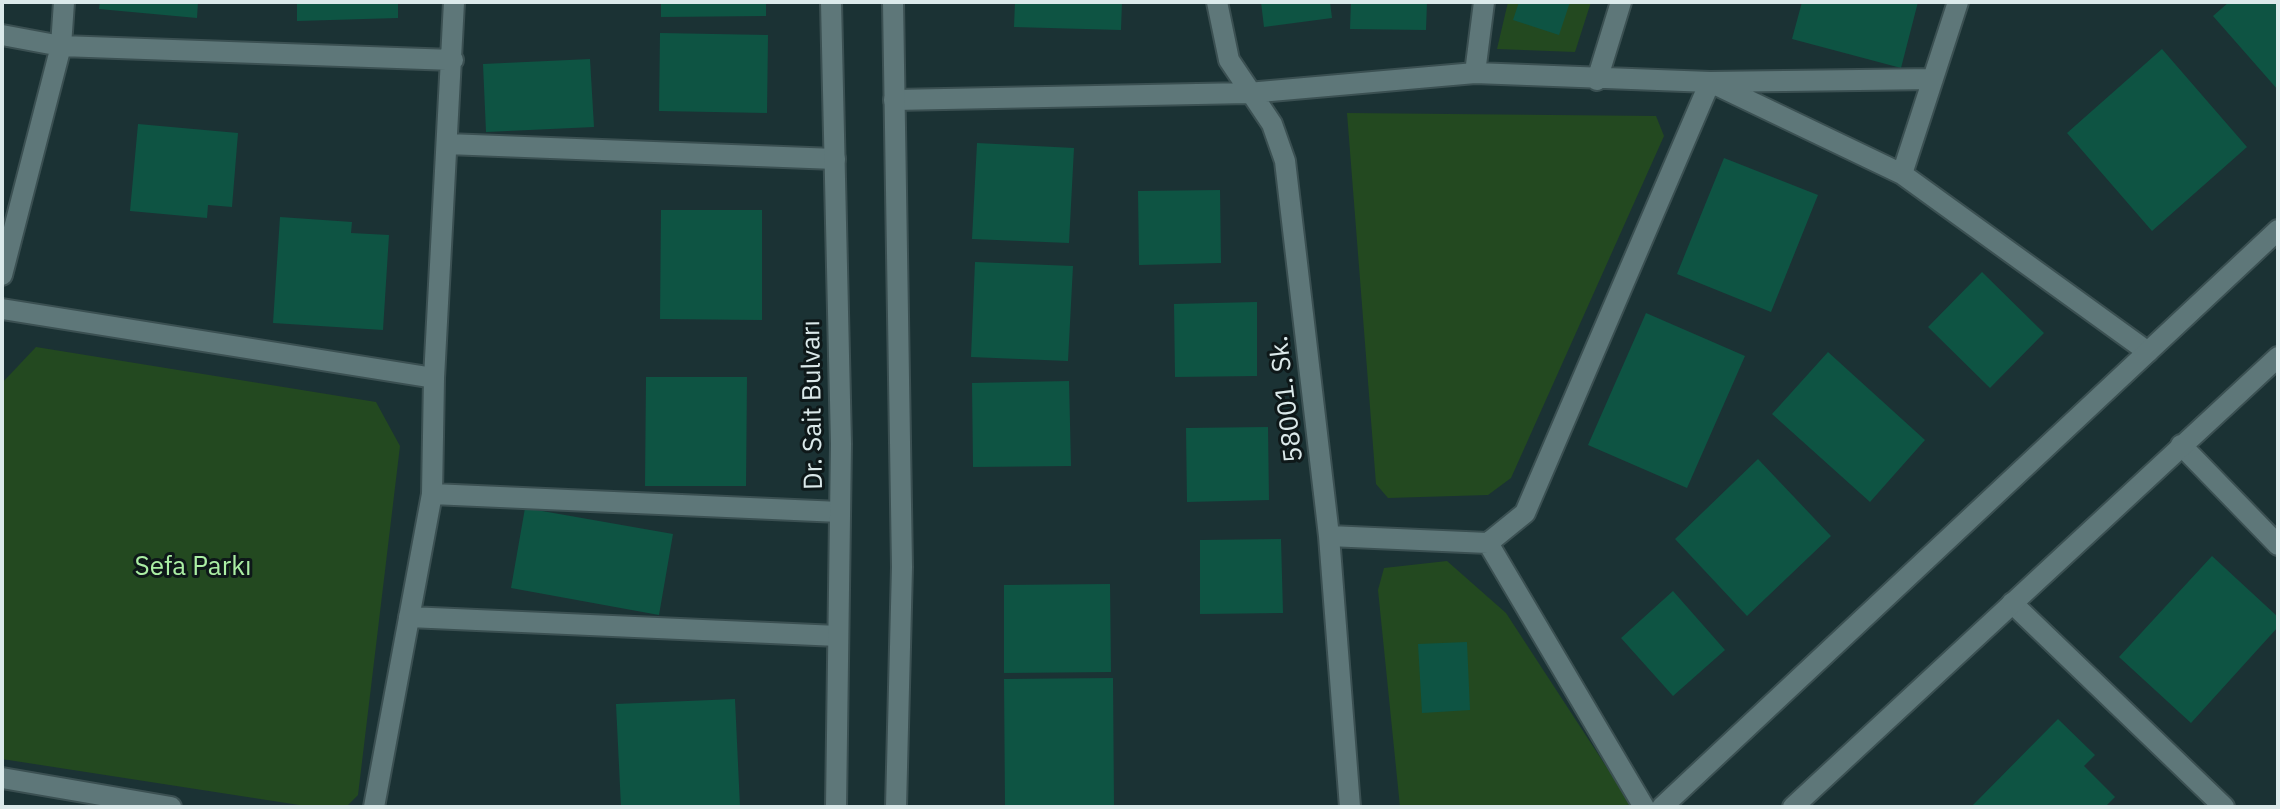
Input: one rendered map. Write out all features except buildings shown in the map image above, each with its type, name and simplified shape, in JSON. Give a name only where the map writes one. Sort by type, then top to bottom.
[{"type":"street","points":[[2,275],[61,46],[64,2]]},
{"type":"street","points":[[374,807],[432,494],[434,378],[454,2]]},
{"type":"street","name":"Dr. Sait Bulvarı","points":[[831,2],[840,512],[836,807]]},
{"type":"street","points":[[893,2],[902,567],[896,807]]},
{"type":"street","name":"58001. Sk.","points":[[1217,2],[1229,60],[1248,93],[1272,124],[1285,161],[1329,536],[1350,807]]},
{"type":"street","points":[[1475,73],[1484,2]]},
{"type":"street","points":[[1597,80],[1621,2]]},
{"type":"street","points":[[1902,174],[1958,2]]},
{"type":"street","points":[[2,35],[61,46],[453,60]]},
{"type":"street","points":[[894,100],[1248,93],[1475,73],[1710,82],[1933,79]]},
{"type":"street","points":[[1710,82],[1902,174],[2148,352]]},
{"type":"street","points":[[1329,536],[1488,543],[1525,513],[1710,82]]},
{"type":"street","points":[[447,144],[835,159]]},
{"type":"street","points":[[1662,807],[2278,230]]},
{"type":"street","points":[[2,309],[434,378]]},
{"type":"street","points":[[1793,807],[2278,357]]},
{"type":"street","points":[[2181,445],[2278,545]]},
{"type":"street","points":[[432,494],[840,512]]},
{"type":"street","points":[[1488,543],[1644,807]]},
{"type":"street","points":[[2012,603],[2224,807]]},
{"type":"street","points":[[409,617],[838,636]]},
{"type":"street","points":[[2,778],[171,807]]},
{"type":"green space","points":[[1508,2],[1591,2],[1575,52],[1497,49]]},
{"type":"green space","points":[[1347,113],[1656,116],[1664,136],[1511,478],[1488,495],[1388,498],[1376,484]]},
{"type":"green space","name":"Sefa Parkı","points":[[36,347],[376,402],[400,446],[358,795],[346,807],[312,807],[2,759],[2,383]]},
{"type":"green space","points":[[1447,561],[1506,613],[1630,803],[1626,807],[1400,807],[1378,590],[1384,568]]}]
